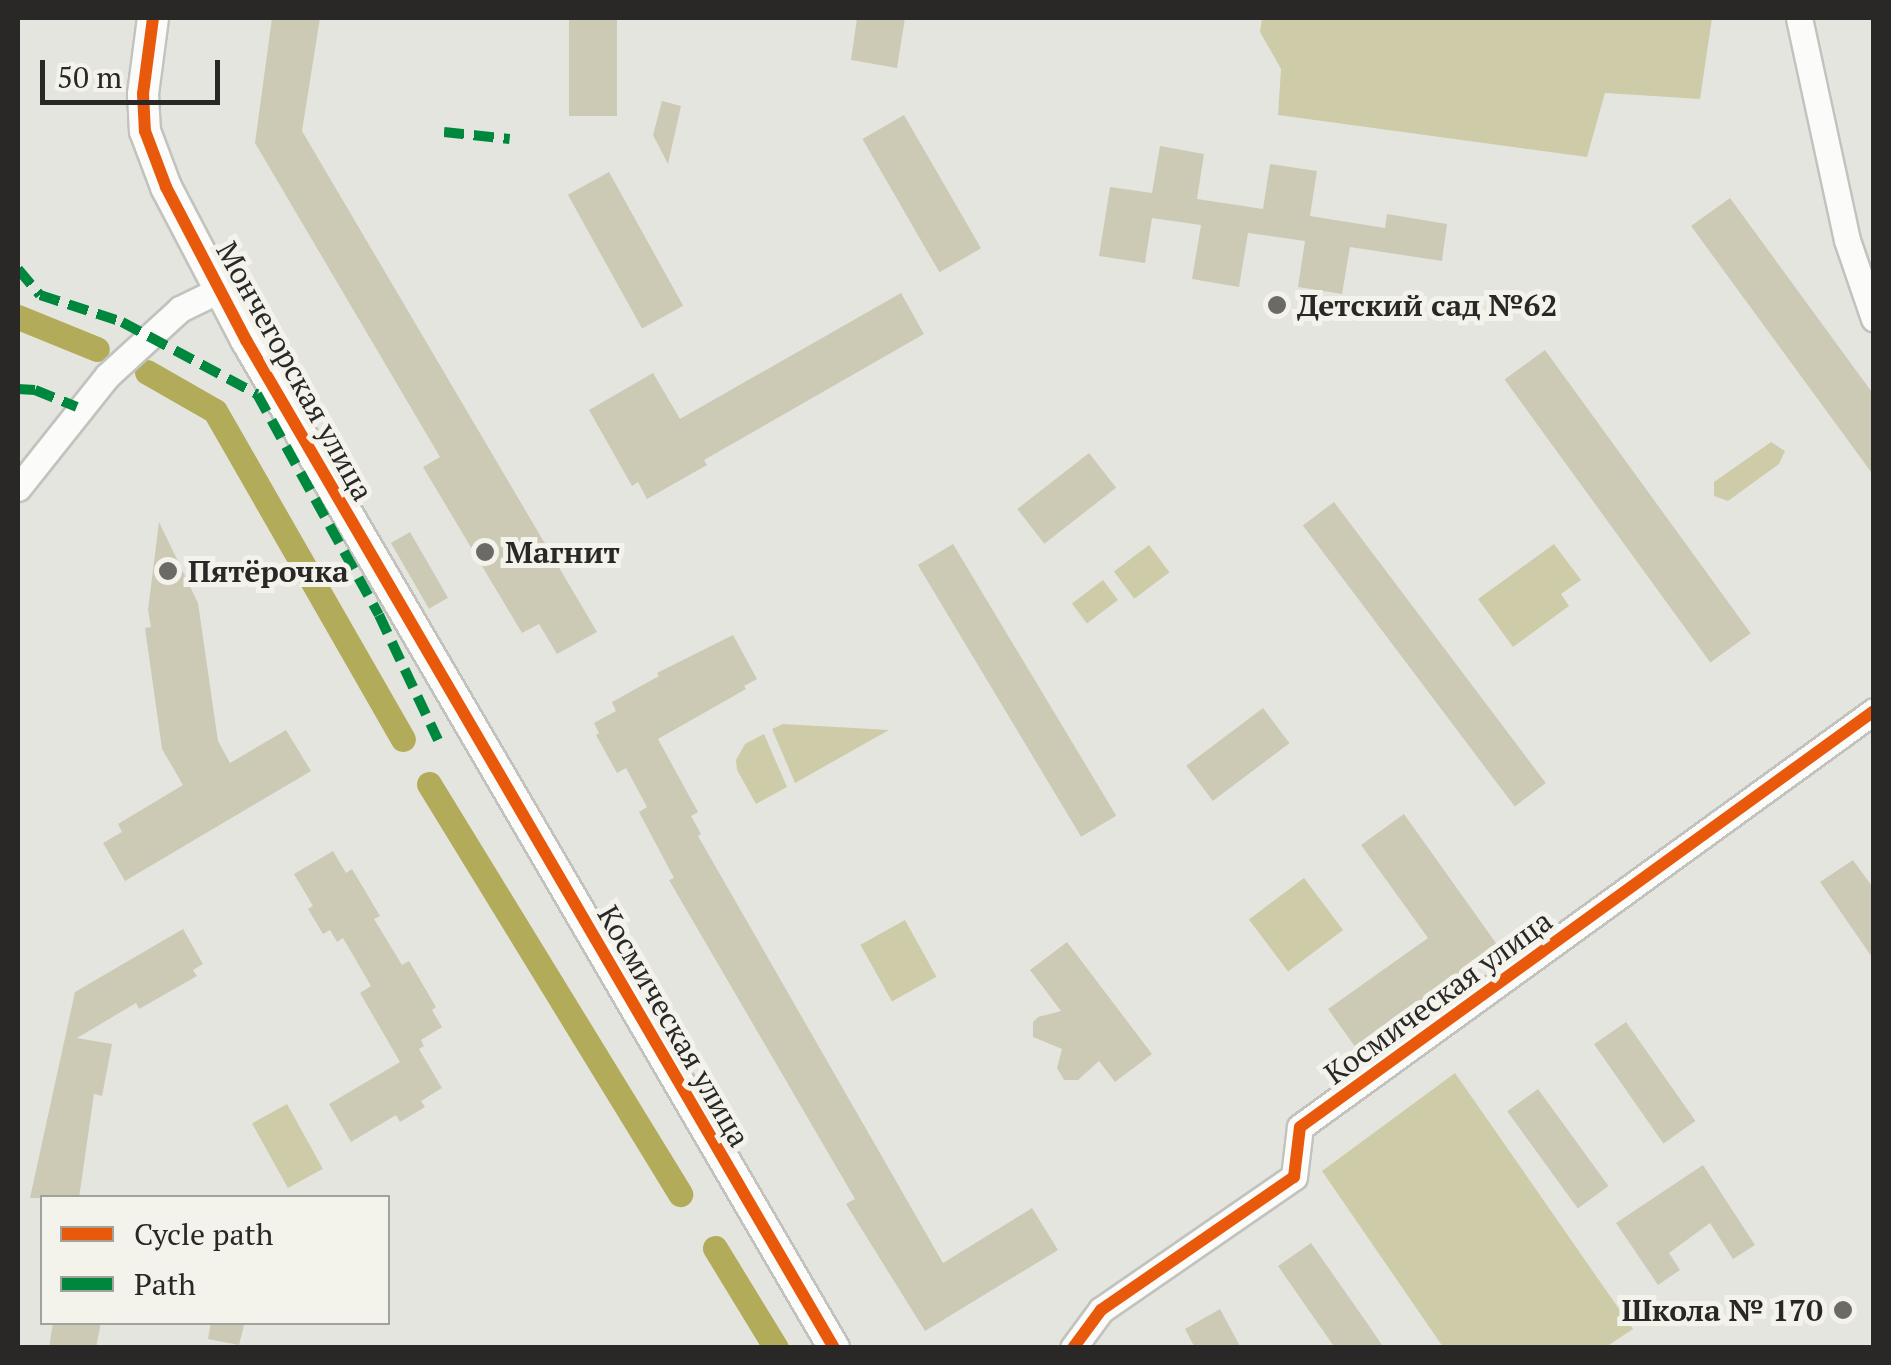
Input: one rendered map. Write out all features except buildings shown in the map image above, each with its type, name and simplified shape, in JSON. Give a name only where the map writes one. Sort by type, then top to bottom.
[{"type":"street","name":"Мончегорская улица","points":[[154,18],[143,94],[145,131],[166,188],[219,290],[470,729]]},
{"type":"street","points":[[1799,18],[1847,240],[1874,320]]},
{"type":"street","points":[[18,488],[107,376],[180,309],[219,290]]},
{"type":"street","name":"Космическая улица","points":[[1073,1348],[1101,1310],[1294,1178],[1300,1127],[1874,711]]},
{"type":"street","name":"Космическая улица","points":[[470,729],[834,1348]]},
{"type":"shaded area","points":[[1262,18],[1712,18],[1700,99],[1605,93],[1587,157],[1278,115],[1281,69],[1260,32]]},
{"type":"shaded area","points":[[1771,442],[1785,451],[1779,464],[1728,501],[1714,496],[1714,482]]},
{"type":"shaded area","points":[[1554,544],[1581,580],[1561,594],[1569,606],[1513,647],[1478,599]]},
{"type":"shaded area","points":[[1149,545],[1169,572],[1134,599],[1114,571]]},
{"type":"shaded area","points":[[1103,580],[1118,600],[1087,623],[1072,603]]},
{"type":"shaded area","points":[[783,724],[889,730],[795,783],[772,729]]},
{"type":"shaded area","points":[[764,734],[787,787],[756,804],[737,770],[736,760],[745,744]]},
{"type":"shaded area","points":[[1304,878],[1343,930],[1288,971],[1249,920]]},
{"type":"shaded area","points":[[905,920],[937,977],[892,1002],[860,945]]},
{"type":"shaded area","points":[[1455,1073],[1633,1329],[1606,1347],[1443,1347],[1322,1171]]},
{"type":"shaded area","points":[[287,1104],[323,1169],[288,1188],[252,1123]]},
{"type":"waterway","points":[[18,317],[97,349]]},
{"type":"waterway","points":[[147,372],[215,411],[403,739]]},
{"type":"waterway","points":[[429,784],[680,1194]]},
{"type":"waterway","points":[[715,1248],[776,1348]]},
{"type":"marked path","points":[[444,132],[510,139]]},
{"type":"marked path","points":[[18,269],[40,295],[122,322],[257,394],[379,615],[438,740]]},
{"type":"marked path","points":[[18,389],[35,390],[77,407]]},
{"type":"cycle path","points":[[153,18],[143,94],[145,131],[166,187],[246,340],[834,1348]]},
{"type":"cycle path","points":[[1073,1348],[1101,1310],[1294,1177],[1300,1127],[1874,711]]},
{"type":"place","name":"Детский сад №62","points":[[1277,305]]},
{"type":"place","name":"Магнит","points":[[485,552]]},
{"type":"place","name":"Пятёрочка","points":[[168,571]]},
{"type":"place","name":"Школа № 170","points":[[1843,1310]]}]
